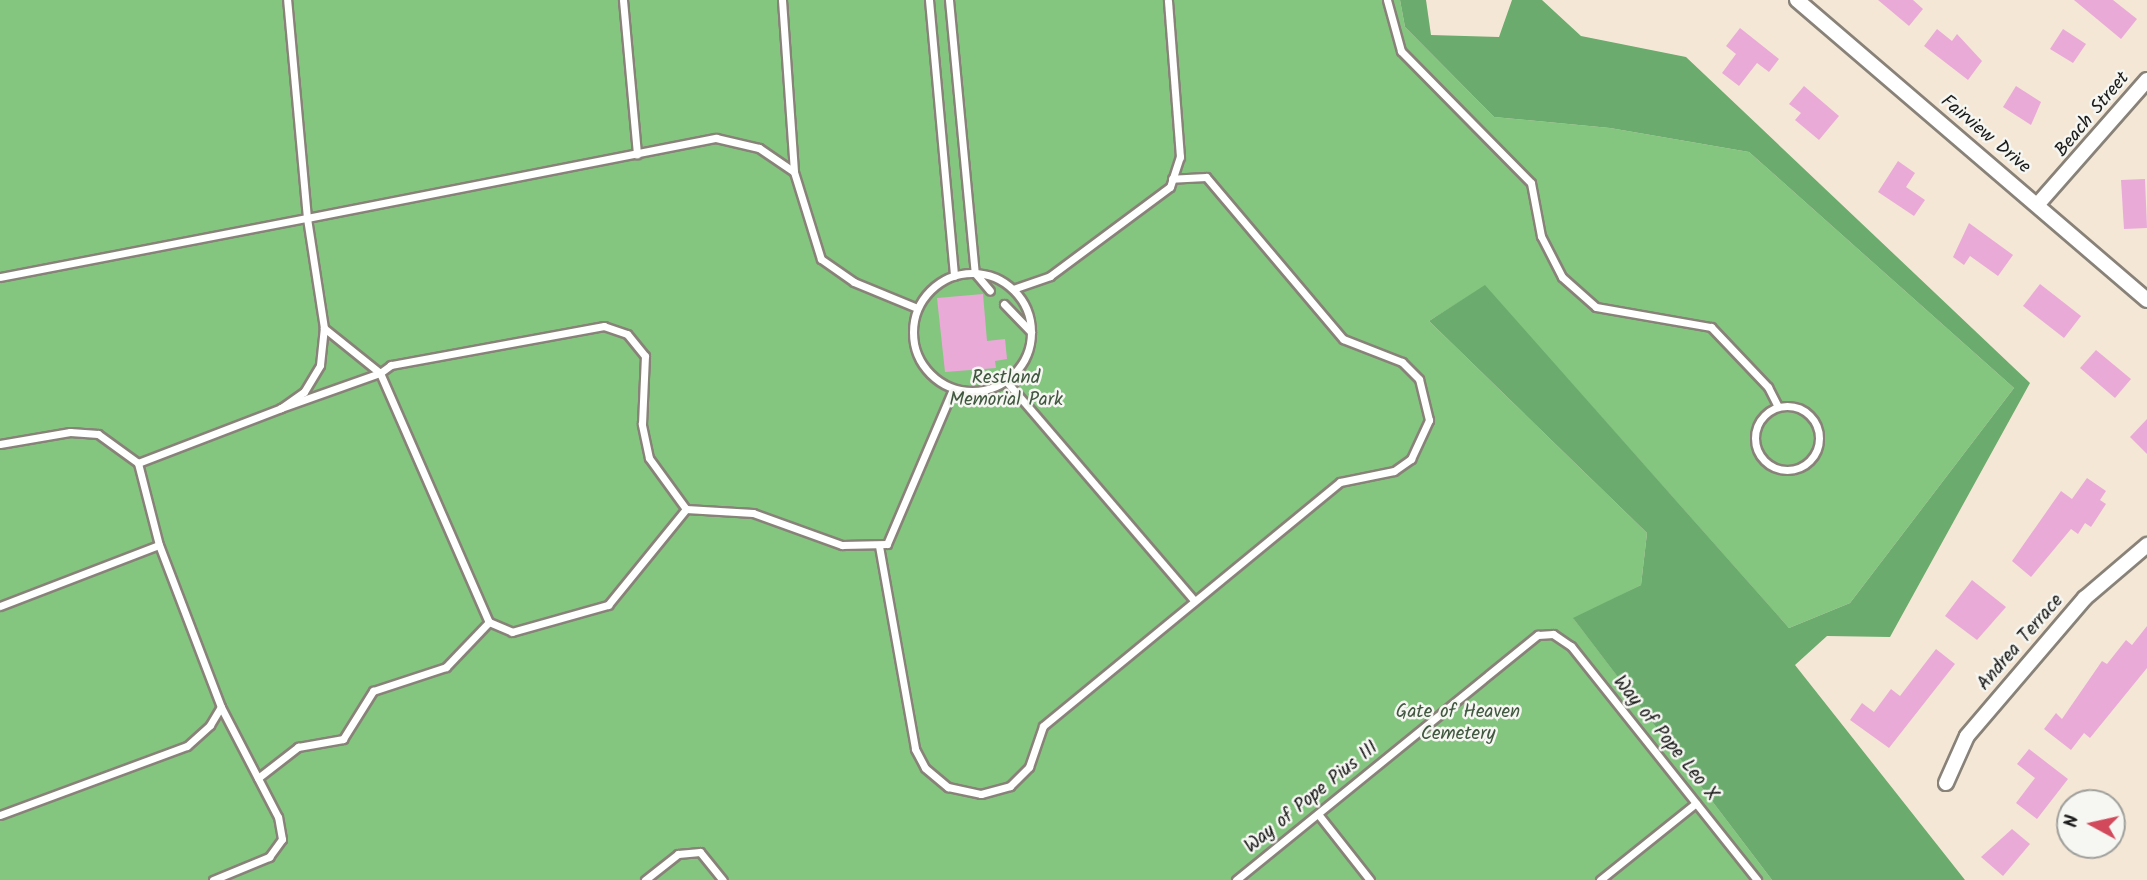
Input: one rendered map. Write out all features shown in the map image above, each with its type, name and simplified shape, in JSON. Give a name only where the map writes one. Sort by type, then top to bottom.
[{"type":"street","name":"Fairview Drive","points":[[1797,0],[2147,300]]},
{"type":"street","name":"Beach Street","points":[[2038,204],[2147,80]]},
{"type":"street","name":"Andrea Terrace","points":[[1946,783],[1967,736],[2085,598],[2147,545]]},
{"type":"lane","points":[[281,408],[313,379],[324,328],[307,218],[287,0]]},
{"type":"lane","points":[[623,0],[637,154]]},
{"type":"lane","points":[[782,0],[794,172],[821,258],[854,282],[917,308]]},
{"type":"lane","points":[[929,0],[954,276]]},
{"type":"lane","points":[[949,0],[975,273],[990,291]]},
{"type":"lane","points":[[1013,289],[1050,276],[1138,216],[1172,179],[1180,157],[1168,0]]},
{"type":"lane","points":[[1387,0],[1401,51],[1531,183],[1541,236],[1562,277],[1596,307],[1711,327],[1768,387],[1778,407]]},
{"type":"lane","points":[[0,277],[716,138],[758,148],[794,172]]},
{"type":"lane","points":[[879,546],[915,749],[925,768],[948,787],[981,794],[1010,786],[1029,767],[1043,726],[1340,482],[1394,471],[1411,459],[1429,420],[1419,379],[1402,362],[1343,339],[1206,177],[1172,179]]},
{"type":"lane","points":[[975,273],[1013,289],[1025,304],[1031,333],[1023,363],[1006,381],[973,392],[953,389],[921,364],[914,345],[917,308],[928,292],[954,276],[975,273]]},
{"type":"lane","points":[[1004,304],[1031,333]]},
{"type":"lane","points":[[138,463],[380,373],[391,365],[604,326],[627,334],[645,356],[642,424],[649,458],[686,509]]},
{"type":"lane","points":[[324,328],[380,373],[489,622],[512,632],[608,605],[686,509]]},
{"type":"lane","points":[[1006,381],[1194,600]]},
{"type":"lane","points":[[686,509],[753,513],[802,534],[879,546],[894,534],[953,389]]},
{"type":"lane","points":[[1778,407],[1799,408],[1815,421],[1817,453],[1802,468],[1771,467],[1757,450],[1761,419],[1778,407]]},
{"type":"lane","points":[[0,444],[70,432],[98,434],[138,463],[159,545],[221,707],[258,778],[282,839],[269,857],[213,880]]},
{"type":"lane","points":[[0,607],[159,545]]},
{"type":"lane","points":[[258,778],[298,747],[343,739],[373,691],[446,667],[489,622]]},
{"type":"lane","name":"Way of Pope Leo X","points":[[1538,635],[1553,634],[1571,646],[1757,880]]},
{"type":"lane","name":"Way of Pope Pius III","points":[[1236,880],[1538,635]]},
{"type":"lane","points":[[0,815],[187,746],[221,707]]},
{"type":"lane","points":[[1600,880],[1696,803]]},
{"type":"lane","points":[[1318,814],[1370,880]]},
{"type":"lane","points":[[645,880],[678,853],[700,852],[723,880]]},
{"type":"green space","name":"Restland Memorial Park","points":[[0,0],[1400,0],[1405,27],[1494,117],[1610,128],[1749,152],[2014,388],[1850,603],[1789,628],[1485,286],[1429,321],[1647,533],[1641,585],[1574,619],[1772,880],[0,880]]},
{"type":"green space","points":[[1400,0],[1426,0],[1431,35],[1499,37],[1512,0],[1542,0],[1581,36],[1686,57],[2030,383],[1890,637],[1827,636],[1795,665],[1965,880],[1772,880],[1573,618],[1641,585],[1647,533],[1429,321],[1485,285],[1789,628],[1850,603],[2014,388],[1749,152],[1610,128],[1494,117],[1405,27]]},
{"type":"building","points":[[1878,0],[1913,0],[1923,9],[1909,26]]},
{"type":"building","points":[[2074,0],[2113,0],[2137,19],[2121,39]]},
{"type":"building","points":[[1740,28],[1779,59],[1769,72],[1757,63],[1739,86],[1722,73],[1736,54],[1726,46]]},
{"type":"building","points":[[1937,29],[1952,41],[1957,34],[1982,61],[1968,80],[1924,46]]},
{"type":"building","points":[[2063,29],[2086,44],[2073,63],[2050,49]]},
{"type":"building","points":[[1804,86],[1839,116],[1819,140],[1795,120],[1801,113],[1789,104]]},
{"type":"building","points":[[2016,86],[2041,102],[2031,125],[2003,107]]},
{"type":"building","points":[[1898,161],[1915,173],[1906,187],[1925,200],[1914,216],[1878,192]]},
{"type":"building","points":[[2145,179],[2147,228],[2124,229],[2121,180]]},
{"type":"building","points":[[1969,223],[2013,255],[1998,276],[1970,256],[1964,265],[1953,257]]},
{"type":"building","points":[[2040,284],[2081,316],[2064,338],[2023,306]]},
{"type":"building","points":[[983,294],[987,341],[1005,339],[1007,359],[995,361],[996,368],[945,372],[937,298]]},
{"type":"building","points":[[2096,350],[2131,379],[2115,398],[2080,368]]},
{"type":"building","points":[[2147,419],[2147,454],[2130,437]]},
{"type":"building","points":[[2087,478],[2106,491],[2100,500],[2106,504],[2091,527],[2085,523],[2078,534],[2071,529],[2031,577],[2012,561],[2061,491],[2072,499]]},
{"type":"building","points":[[1972,580],[2006,607],[1977,640],[1945,616]]},
{"type":"building","points":[[2147,626],[2147,668],[2090,738],[2084,733],[2071,750],[2044,729],[2056,713],[2062,719],[2102,661],[2107,664],[2126,640],[2132,645]]},
{"type":"building","points":[[1936,649],[1955,664],[1889,748],[1850,720],[1862,703],[1874,712],[1891,689],[1900,696]]},
{"type":"building","points":[[2029,749],[2068,779],[2060,789],[2056,789],[2056,794],[2037,819],[2016,803],[2035,778],[2017,764]]},
{"type":"building","points":[[2012,829],[2030,844],[2003,876],[1981,857]]},
{"type":"park label","name":"Gate of Heaven Cemetery","points":[[1458,724]]}]
